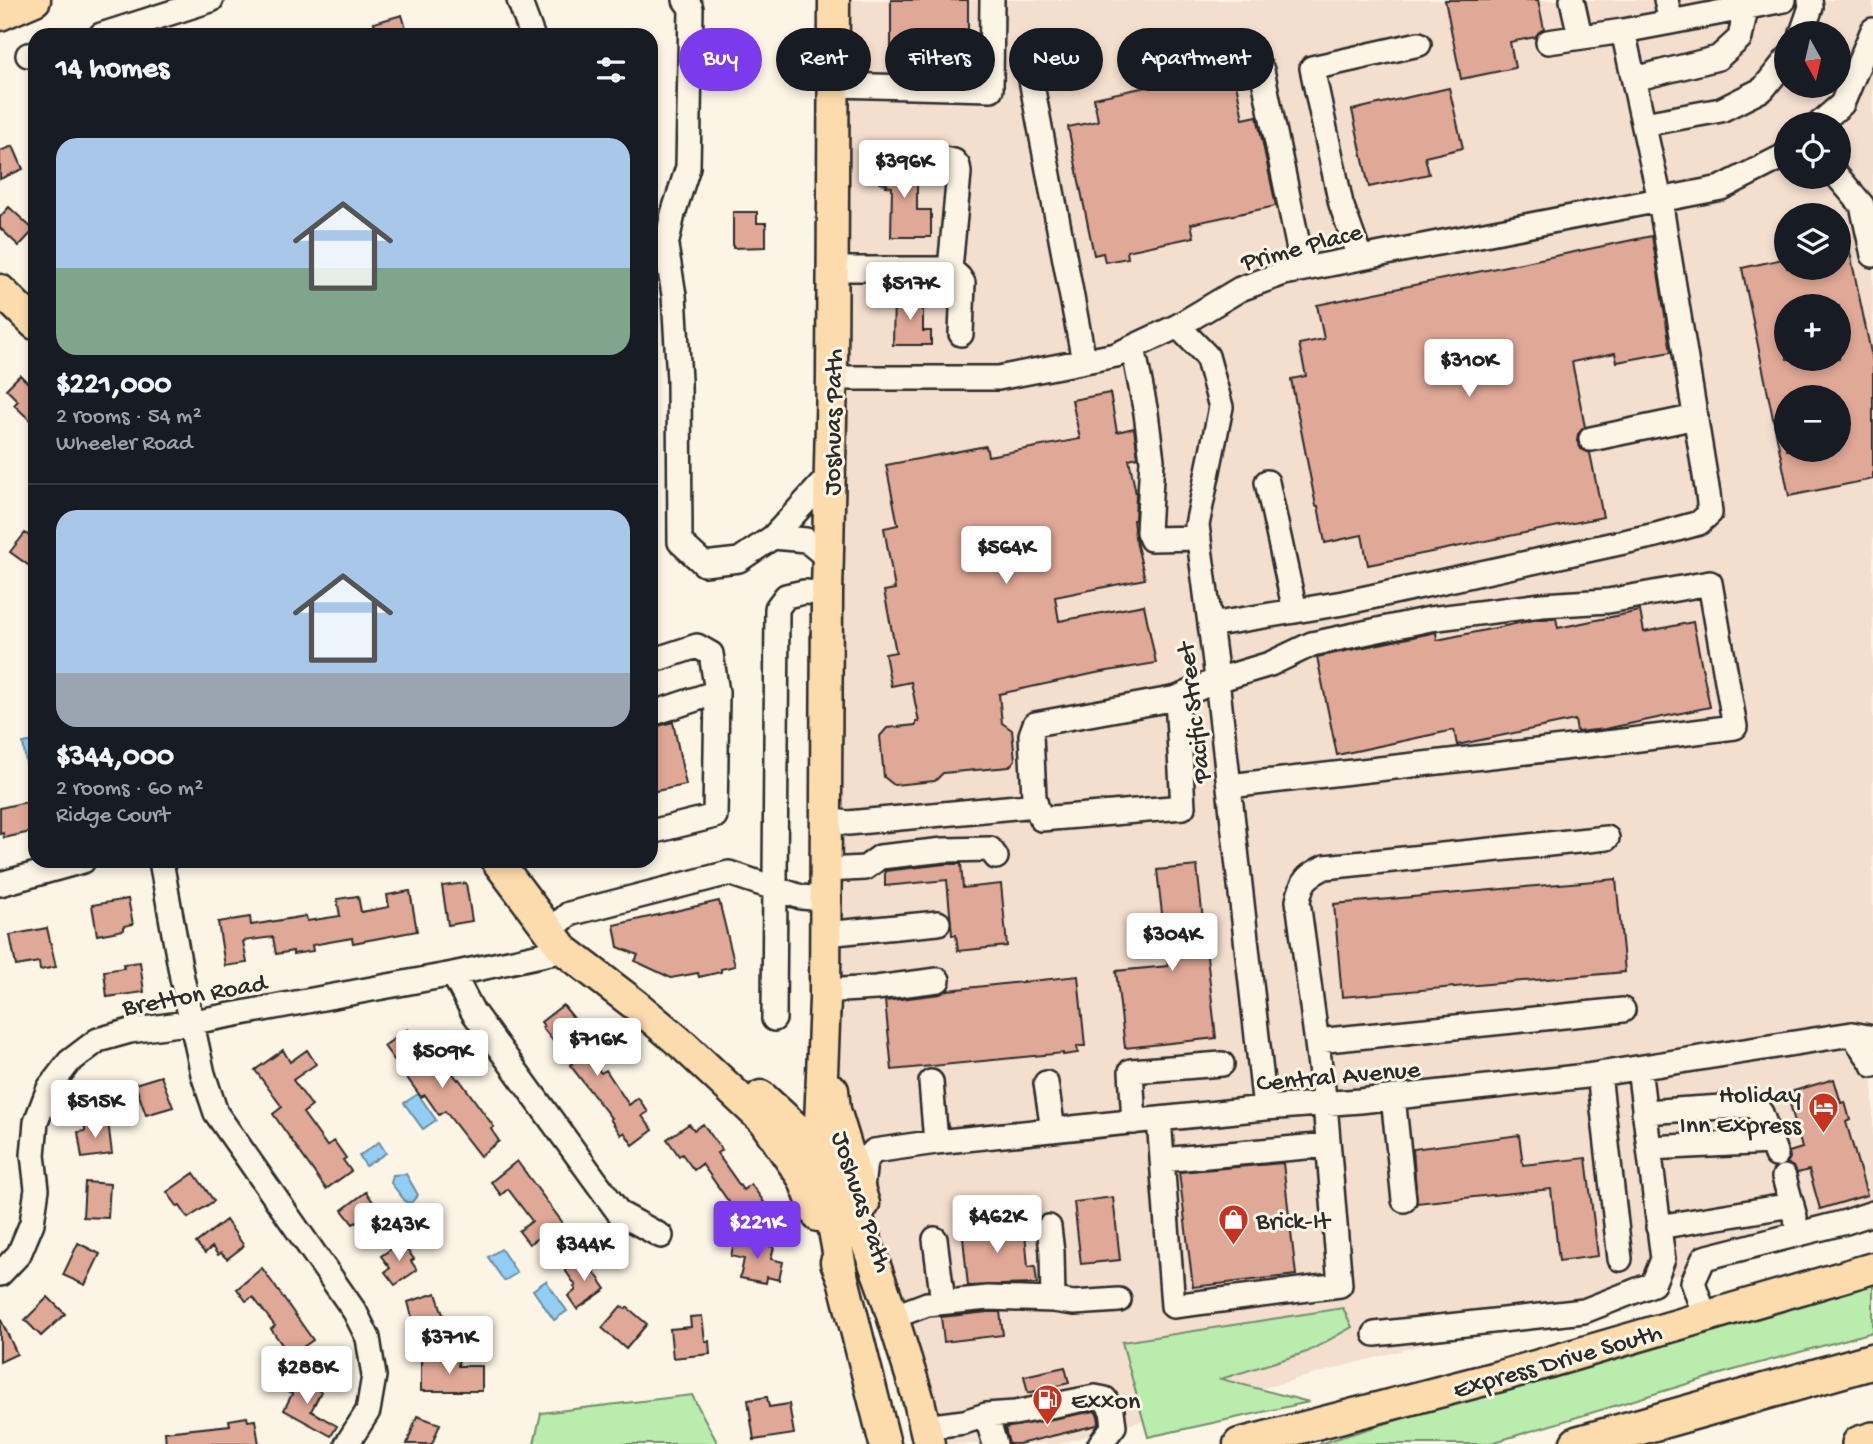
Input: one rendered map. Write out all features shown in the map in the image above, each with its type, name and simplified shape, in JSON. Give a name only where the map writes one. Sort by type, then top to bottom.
[{"type":"highway","points":[[1578,1444],[1873,1361]]},
{"type":"highway","points":[[1860,1444],[1873,1440]]},
{"type":"main road","name":"Joshuas Path","points":[[834,0],[834,28]]},
{"type":"main road","name":"Joshuas Path","points":[[834,91],[825,995],[819,1149],[843,1279]]},
{"type":"main road","points":[[502,868],[557,940],[682,1044],[763,1121],[803,1178],[843,1279],[885,1444]]},
{"type":"main road","name":"Joshuas Path","points":[[825,995],[835,1110],[892,1288],[924,1424]]},
{"type":"main road","points":[[682,1044],[745,1082],[819,1149],[858,1219],[887,1299],[924,1424]]},
{"type":"main road","points":[[774,1108],[803,1100],[822,1072]]},
{"type":"main road","name":"Express Drive South","points":[[1239,1444],[1508,1374],[1873,1268]]},
{"type":"street","points":[[123,28],[210,0]]},
{"type":"street","points":[[519,0],[529,28]]},
{"type":"street","points":[[685,0],[691,8],[688,167],[673,214],[659,246],[674,295],[680,542],[704,564],[739,560],[773,537],[830,475]]},
{"type":"street","points":[[871,86],[991,89],[992,0]]},
{"type":"street","points":[[1572,0],[1580,36]]},
{"type":"street","points":[[1548,41],[1623,31],[1669,11],[1722,6],[1746,8],[1784,0]]},
{"type":"street","points":[[1807,21],[1810,0]]},
{"type":"street","points":[[1634,79],[1718,58],[1740,38],[1746,8]]},
{"type":"street","points":[[1833,112],[1842,104],[1873,30]]},
{"type":"street","points":[[1210,625],[1343,603],[1656,535],[1699,523],[1710,513],[1660,200],[1623,31]]},
{"type":"street","points":[[1360,257],[1340,204],[1312,68],[1419,44]]},
{"type":"street","points":[[1644,124],[1721,110],[1763,89],[1774,75]]},
{"type":"street","points":[[1033,91],[1084,361]]},
{"type":"street","points":[[1266,91],[1303,270]]},
{"type":"street","points":[[922,155],[954,161],[958,166],[950,268]]},
{"type":"street","name":"Prime Place","points":[[832,378],[998,378],[1116,355],[1178,326],[1240,289],[1284,273],[1721,188],[1774,160]]},
{"type":"street","points":[[1851,188],[1867,201],[1873,255]]},
{"type":"street","points":[[833,269],[950,268],[962,283],[961,334]]},
{"type":"street","name":"Pacific Street","points":[[1178,326],[1207,356],[1221,407],[1197,525],[1265,1108]]},
{"type":"street","points":[[1133,347],[1152,460],[1148,532],[1151,538],[1199,538]]},
{"type":"street","points":[[1591,439],[1696,417]]},
{"type":"street","points":[[1267,482],[1295,611]]},
{"type":"street","points":[[773,537],[806,540],[828,558]]},
{"type":"street","points":[[1177,698],[1183,807],[1041,819],[1034,797],[1031,735],[1035,724],[1177,698],[1217,680],[1270,664],[1312,643],[1430,619],[1542,605],[1608,601],[1710,583],[1735,727],[1229,786]]},
{"type":"street","points":[[774,1019],[777,608],[786,596],[804,592],[827,593]]},
{"type":"street","points":[[658,659],[698,646],[711,654],[717,692],[715,816],[658,830]]},
{"type":"street","points":[[658,712],[717,692]]},
{"type":"street","points":[[826,820],[848,823],[1036,805]]},
{"type":"street","points":[[1159,1119],[1173,1306],[1340,1285],[1325,1104],[1298,901],[1300,887],[1309,874],[1325,867],[1607,838]]},
{"type":"street","points":[[557,940],[569,914],[729,873],[801,897],[865,868],[880,857],[983,848],[990,849],[996,857]]},
{"type":"street","points":[[0,884],[58,868]]},
{"type":"street","points":[[161,868],[203,1074],[216,1113],[355,1312],[368,1338],[374,1376],[368,1411],[347,1444]]},
{"type":"street","points":[[825,934],[938,923]]},
{"type":"street","name":"Bretton Road","points":[[0,1274],[19,1254],[32,1223],[37,1189],[33,1155],[36,1122],[49,1088],[69,1062],[97,1040],[130,1031],[453,974],[557,940]]},
{"type":"street","points":[[453,974],[473,1012],[619,1213],[661,1236]]},
{"type":"street","points":[[825,995],[938,980]]},
{"type":"street","points":[[1317,1041],[1623,1010]]},
{"type":"street","points":[[1863,1036],[1873,1065]]},
{"type":"street","name":"Central Avenue","points":[[861,1194],[865,1161],[874,1151],[936,1142],[1599,1074],[1863,1036]]},
{"type":"street","points":[[1134,1122],[1130,1071],[1222,1064]]},
{"type":"street","points":[[1375,1334],[1584,1311],[1653,1284],[1662,1259],[1639,1068]]},
{"type":"street","points":[[1599,1074],[1620,1259]]},
{"type":"street","points":[[931,1082],[936,1142]]},
{"type":"street","points":[[1046,1083],[1053,1130]]},
{"type":"street","points":[[1393,1097],[1404,1200]]},
{"type":"street","points":[[1644,1112],[1754,1105],[1762,1113],[1800,1234]]},
{"type":"street","points":[[1162,1160],[1328,1145]]},
{"type":"street","points":[[1648,1149],[1777,1158]]},
{"type":"street","points":[[1658,1227],[1792,1205]]},
{"type":"street","points":[[1705,1317],[1693,1282],[1704,1258],[1873,1213]]},
{"type":"street","points":[[1049,1227],[1053,1300]]},
{"type":"street","points":[[936,1239],[943,1303]]},
{"type":"street","points":[[898,1315],[928,1304],[988,1298],[1074,1303],[1119,1300]]},
{"type":"street","points":[[924,1424],[964,1422],[986,1415],[1015,1413],[1095,1397],[1104,1399],[1112,1411],[1114,1426],[1100,1444]]},
{"type":"street","points":[[986,1415],[995,1444]]},
{"type":"shaded area","points":[[837,0],[1873,0],[1873,1222],[1058,1444],[948,1444],[839,1111],[830,999],[836,91],[871,91],[871,28],[837,28]]},
{"type":"green space","points":[[1873,1283],[1873,1332],[1727,1372],[1488,1444],[1319,1444],[1546,1374],[1791,1308]]},
{"type":"green space","points":[[1343,1308],[1352,1327],[1307,1352],[1221,1379],[1309,1402],[1148,1437],[1122,1342]]},
{"type":"green space","points":[[692,1395],[718,1444],[534,1444],[541,1413]]},
{"type":"water","points":[[28,742],[27,770],[23,743]]},
{"type":"water","points":[[418,1094],[436,1120],[423,1129],[404,1103]]},
{"type":"water","points":[[379,1142],[386,1153],[366,1166],[359,1156]]},
{"type":"water","points":[[406,1174],[418,1195],[411,1203],[406,1202],[391,1183],[393,1175]]},
{"type":"water","points":[[501,1249],[517,1273],[504,1281],[488,1257]]},
{"type":"water","points":[[546,1281],[567,1311],[554,1320],[533,1290]]},
{"type":"building","points":[[891,0],[968,0],[968,28],[891,28]]},
{"type":"building","points":[[1445,0],[1538,0],[1544,29],[1535,37],[1510,42],[1515,68],[1461,79]]},
{"type":"building","points":[[402,15],[406,28],[375,28],[374,23]]},
{"type":"building","points":[[1449,88],[1463,148],[1425,157],[1429,174],[1369,187],[1352,110]]},
{"type":"building","points":[[1127,91],[1238,91],[1243,119],[1257,116],[1276,206],[1191,224],[1194,237],[1127,251],[1128,258],[1105,262],[1103,253],[1094,255],[1068,127],[1098,121],[1094,98]]},
{"type":"building","points":[[13,146],[23,169],[0,179],[0,151]]},
{"type":"building","points":[[889,148],[904,150],[900,184],[917,183],[917,210],[931,210],[931,237],[891,237],[892,187],[879,183],[883,152],[888,152]]},
{"type":"building","points":[[9,207],[28,224],[28,236],[19,246],[0,228],[0,217]]},
{"type":"building","points":[[733,212],[757,212],[757,223],[766,223],[766,247],[733,248]]},
{"type":"building","points":[[1652,236],[1671,352],[1617,362],[1615,353],[1572,362],[1585,427],[1578,434],[1577,441],[1581,449],[1590,453],[1603,517],[1368,565],[1362,535],[1325,543],[1291,379],[1306,376],[1299,344],[1324,339],[1317,305]]},
{"type":"building","points":[[1851,258],[1873,362],[1873,479],[1789,496],[1782,462],[1851,462],[1851,385],[1774,385],[1774,423],[1742,268],[1774,261],[1774,280],[1851,280]]},
{"type":"building","points":[[894,296],[923,296],[923,331],[931,331],[931,345],[893,345]]},
{"type":"building","points":[[20,375],[28,383],[28,418],[14,405],[18,401],[6,389]]},
{"type":"building","points":[[1110,393],[1117,432],[1134,428],[1138,457],[1129,459],[1136,494],[1133,520],[1145,579],[1055,597],[1059,621],[1144,605],[1156,663],[999,694],[1002,723],[1012,730],[1015,760],[1009,767],[943,773],[935,781],[894,785],[884,777],[880,736],[887,728],[916,725],[916,722],[919,722],[911,682],[891,686],[885,654],[896,652],[884,591],[895,589],[884,528],[898,525],[886,465],[986,446],[988,456],[1080,439],[1072,400]]},
{"type":"building","points":[[25,533],[28,535],[28,565],[10,552]]},
{"type":"building","points":[[1640,611],[1644,632],[1693,622],[1710,707],[1605,729],[1577,732],[1575,720],[1457,745],[1454,730],[1337,755],[1317,657],[1436,632],[1437,640],[1556,618],[1558,628]]},
{"type":"building","points":[[673,722],[686,785],[658,791],[658,726]]},
{"type":"building","points":[[28,802],[28,833],[4,838],[3,833],[0,834],[0,808]]},
{"type":"building","points":[[961,864],[963,888],[1001,884],[1007,946],[958,951],[956,935],[952,935],[947,880],[885,886],[885,871]]},
{"type":"building","points":[[1197,866],[1216,1038],[1125,1048],[1116,971],[1168,966],[1157,870]]},
{"type":"building","points":[[1616,879],[1625,972],[1342,997],[1334,904]]},
{"type":"building","points":[[466,883],[472,921],[448,925],[442,886]]},
{"type":"building","points":[[410,891],[417,931],[353,943],[352,938],[312,945],[313,951],[293,954],[293,951],[276,954],[273,937],[243,941],[247,963],[225,966],[218,922],[250,917],[251,925],[306,916],[307,921],[340,916],[337,899],[358,896],[361,912],[389,907],[387,895]]},
{"type":"building","points":[[128,899],[133,924],[124,926],[124,930],[97,935],[92,905]]},
{"type":"building","points":[[719,901],[735,966],[699,977],[698,973],[671,978],[635,961],[638,955],[618,947],[614,925]]},
{"type":"building","points":[[47,928],[56,967],[40,970],[39,962],[16,966],[10,935]]},
{"type":"building","points":[[140,962],[144,992],[107,997],[104,971],[124,968],[123,964]]},
{"type":"building","points":[[1078,976],[1085,1046],[1077,1046],[1078,1053],[892,1070],[885,1001],[940,994],[948,990]]},
{"type":"building","points":[[563,1005],[582,1028],[572,1036],[594,1067],[601,1073],[606,1070],[629,1105],[638,1098],[648,1112],[642,1116],[653,1130],[633,1145],[624,1132],[621,1135],[570,1065],[572,1064],[542,1027],[544,1026],[541,1022]]},
{"type":"building","points":[[408,1029],[412,1034],[416,1032],[441,1071],[448,1067],[459,1079],[494,1127],[491,1129],[499,1141],[480,1156],[445,1111],[439,1115],[425,1095],[421,1097],[384,1046]]},
{"type":"building","points":[[283,1050],[290,1062],[307,1050],[316,1064],[293,1080],[312,1106],[303,1113],[327,1146],[334,1141],[351,1171],[326,1189],[273,1114],[282,1107],[255,1070]]},
{"type":"building","points":[[161,1076],[173,1107],[146,1115],[135,1084]]},
{"type":"building","name":"Holiday Inn Express","points":[[1834,1079],[1841,1103],[1845,1102],[1850,1120],[1846,1122],[1867,1195],[1820,1209],[1809,1170],[1797,1173],[1787,1163],[1789,1152],[1802,1148],[1787,1093]]},
{"type":"building","points":[[108,1121],[112,1154],[82,1158],[78,1132],[85,1131],[85,1124]]},
{"type":"building","points":[[689,1124],[694,1130],[703,1124],[722,1150],[717,1153],[743,1190],[751,1184],[764,1202],[741,1219],[702,1164],[694,1170],[682,1154],[679,1156],[667,1139]]},
{"type":"building","points":[[1519,1135],[1523,1165],[1586,1158],[1598,1256],[1559,1261],[1551,1189],[1417,1203],[1413,1149]]},
{"type":"building","points":[[517,1161],[569,1234],[550,1248],[545,1241],[542,1244],[538,1238],[529,1244],[519,1231],[532,1221],[508,1189],[501,1195],[491,1182]]},
{"type":"building","points":[[1283,1163],[1296,1275],[1193,1287],[1179,1172]]},
{"type":"building","points":[[194,1173],[214,1201],[188,1218],[167,1192]]},
{"type":"building","points":[[85,1182],[110,1184],[108,1218],[83,1217]]},
{"type":"building","points":[[366,1192],[381,1213],[377,1217],[382,1223],[366,1234],[357,1222],[353,1224],[342,1210]]},
{"type":"building","points":[[1113,1197],[1120,1260],[1081,1264],[1074,1202]]},
{"type":"building","points":[[226,1220],[244,1246],[227,1259],[221,1253],[218,1255],[212,1247],[205,1253],[196,1243]]},
{"type":"building","points":[[1024,1221],[1028,1267],[1035,1266],[1037,1284],[968,1286],[962,1228]]},
{"type":"building","points":[[735,1238],[774,1247],[771,1259],[783,1262],[779,1280],[767,1277],[766,1283],[740,1278],[744,1259],[731,1256]]},
{"type":"building","points":[[401,1242],[414,1259],[411,1261],[417,1270],[395,1285],[385,1272],[390,1268],[381,1256]]},
{"type":"building","points":[[78,1243],[100,1254],[85,1285],[63,1275]]},
{"type":"building","points":[[584,1257],[606,1289],[577,1309],[568,1296],[576,1290],[576,1286],[565,1270]]},
{"type":"building","points":[[262,1268],[313,1340],[290,1356],[271,1329],[275,1326],[253,1297],[246,1301],[237,1289]]},
{"type":"building","points":[[436,1293],[444,1318],[439,1320],[441,1328],[423,1334],[418,1319],[413,1321],[408,1302]]},
{"type":"building","points":[[48,1297],[65,1314],[41,1336],[25,1320]]},
{"type":"building","points":[[621,1306],[625,1309],[627,1307],[647,1324],[626,1349],[602,1328]]},
{"type":"building","points":[[1000,1312],[1003,1335],[944,1342],[941,1317]]},
{"type":"building","points":[[702,1316],[705,1341],[709,1341],[710,1354],[673,1358],[670,1329],[691,1327],[690,1317]]},
{"type":"building","points":[[0,1318],[17,1354],[0,1362]]},
{"type":"building","points":[[421,1357],[459,1358],[458,1366],[482,1366],[482,1391],[421,1391]]},
{"type":"building","points":[[1065,1367],[1069,1383],[1028,1393],[1024,1376]]},
{"type":"building","points":[[294,1377],[321,1392],[311,1411],[337,1426],[331,1436],[284,1410],[292,1394],[286,1391]]},
{"type":"building","points":[[767,1397],[769,1407],[789,1404],[794,1434],[754,1440],[748,1400]]},
{"type":"building","points":[[1095,1411],[1099,1422],[1097,1425],[1019,1444],[1009,1444],[1005,1428]]},
{"type":"building","points":[[417,1416],[440,1424],[432,1444],[407,1444]]},
{"type":"building","points":[[247,1417],[248,1421],[255,1420],[259,1444],[166,1444],[165,1432],[230,1425],[229,1420]]},
{"type":"place","name":"Holiday Inn Express","points":[[1824,1135]]},
{"type":"place","name":"Brick-It","points":[[1233,1246]]},
{"type":"place","name":"Exxon","points":[[1048,1426]]}]
